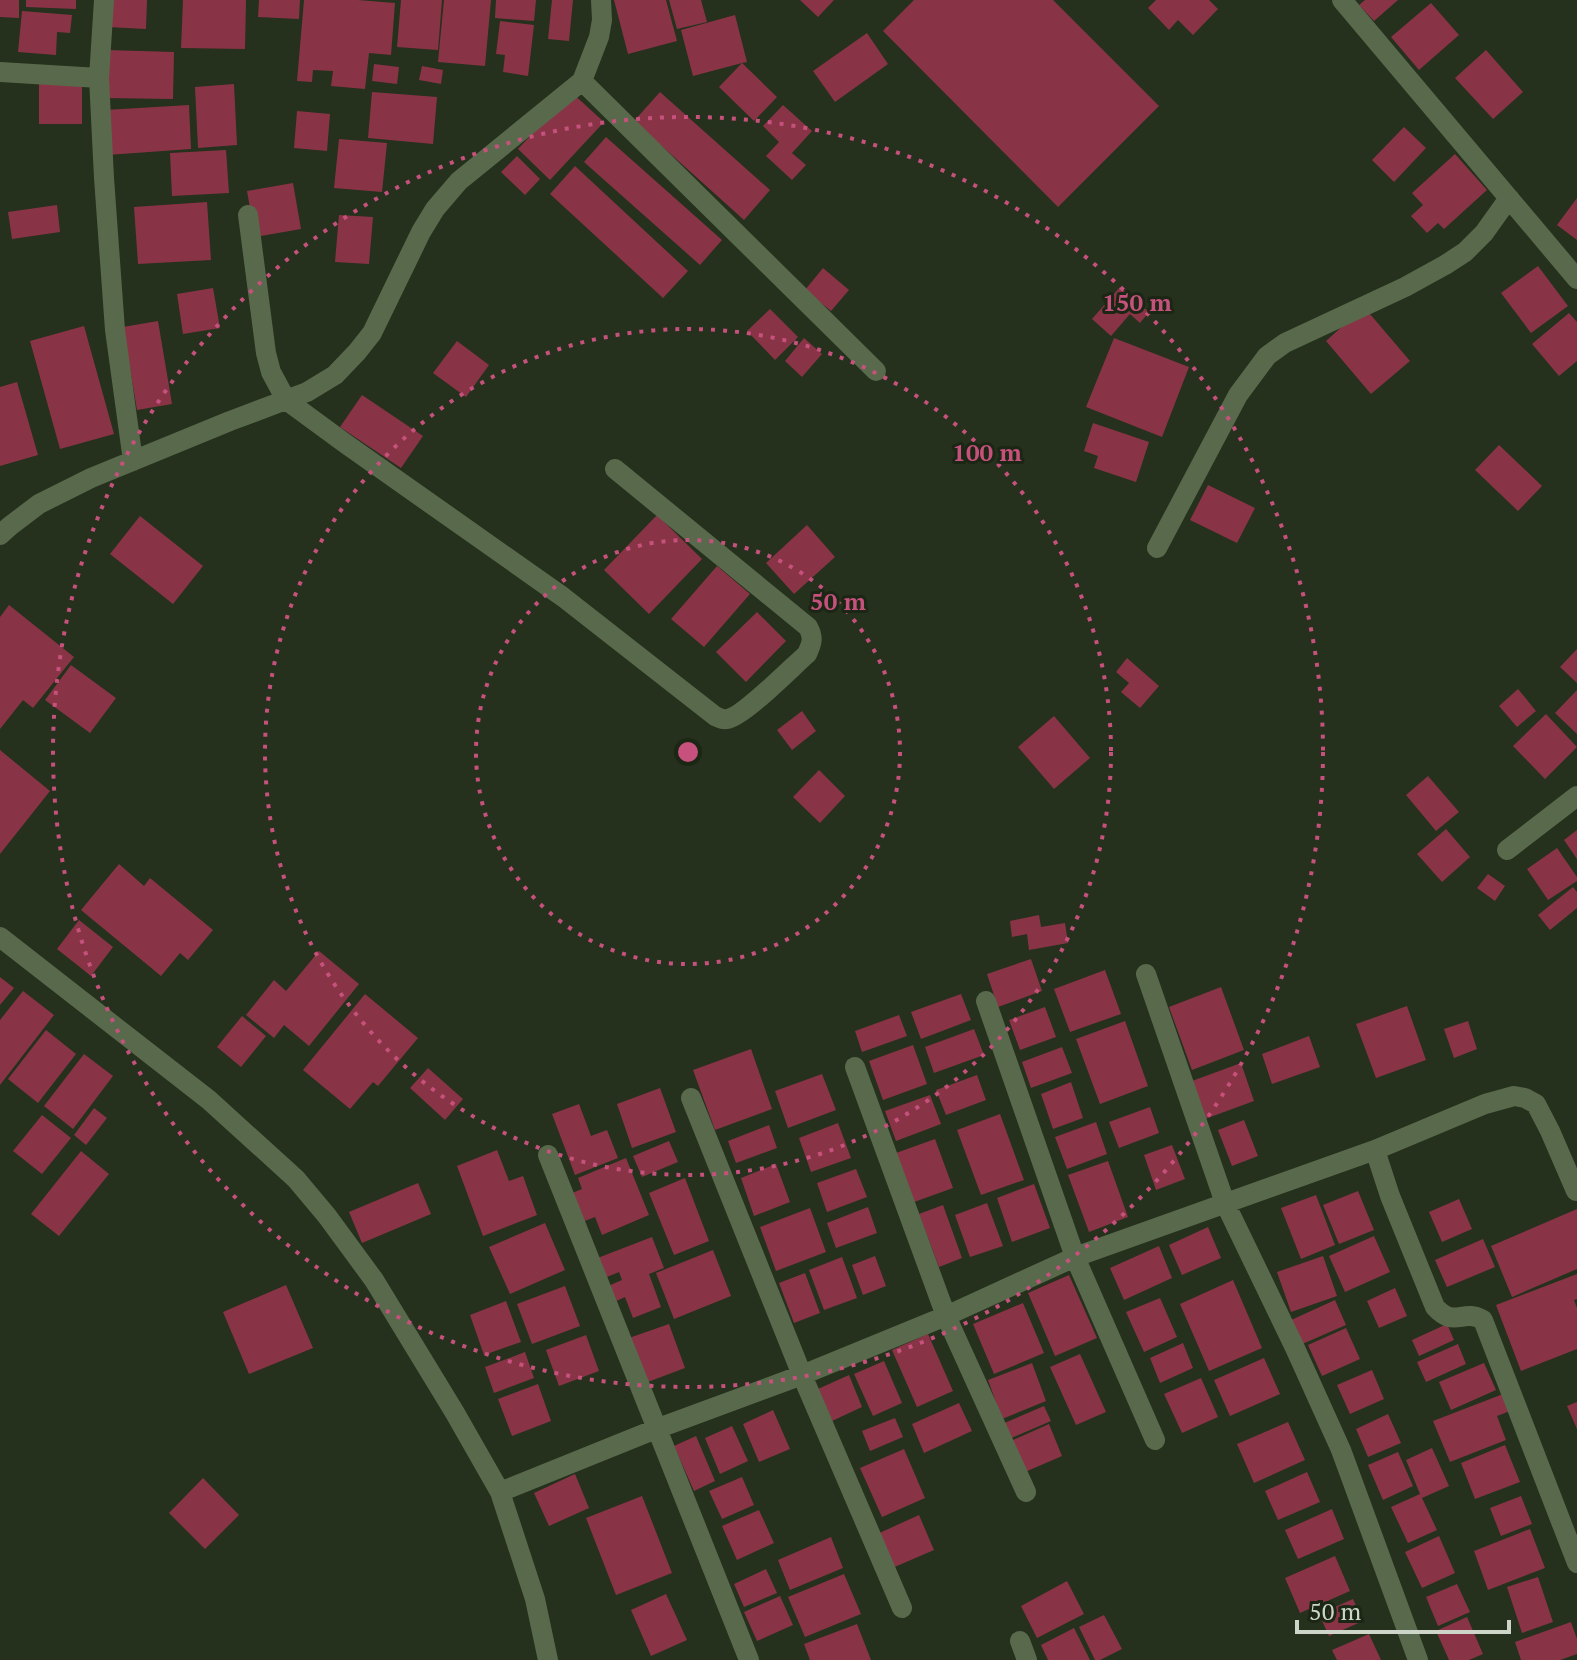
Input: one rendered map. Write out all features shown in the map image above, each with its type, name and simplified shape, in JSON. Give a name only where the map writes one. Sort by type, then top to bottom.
[{"type":"street","points":[[104,0],[99,78],[104,178],[115,330],[133,461]]},
{"type":"street","points":[[0,535],[39,504],[91,478],[307,392],[335,375],[372,333],[435,209],[459,181],[582,81],[599,37],[601,0]]},
{"type":"street","points":[[1342,0],[1577,279]]},
{"type":"street","points":[[0,72],[99,78]]},
{"type":"street","points":[[582,81],[876,371]]},
{"type":"street","points":[[1157,548],[1238,395],[1267,356],[1285,343],[1405,287],[1465,252],[1484,233],[1509,198]]},
{"type":"street","points":[[248,215],[266,353],[271,372],[286,400],[563,597],[715,716],[730,720],[807,654],[812,635],[808,627],[615,469]]},
{"type":"street","points":[[1507,850],[1577,796]]},
{"type":"street","points":[[0,937],[209,1100],[296,1179],[327,1216],[374,1280],[500,1492],[535,1599],[548,1660]]},
{"type":"street","points":[[1146,974],[1225,1203],[1341,1450],[1418,1660]]},
{"type":"street","points":[[986,1001],[1075,1257],[1155,1440]]},
{"type":"street","points":[[855,1067],[946,1316],[1026,1492]]},
{"type":"street","points":[[500,1492],[802,1375],[946,1316],[1075,1257],[1375,1150],[1485,1104],[1514,1096],[1536,1104],[1576,1191]]},
{"type":"street","points":[[691,1098],[802,1375],[902,1608]]},
{"type":"street","points":[[1375,1150],[1390,1196],[1435,1307],[1446,1317],[1470,1315],[1483,1320],[1577,1563]]},
{"type":"street","points":[[548,1155],[749,1660]]},
{"type":"building","points":[[0,0],[19,0],[19,18],[0,17]]},
{"type":"building","points":[[26,0],[76,0],[76,9],[26,7]]},
{"type":"building","points":[[108,0],[147,0],[146,29],[107,27]]},
{"type":"building","points":[[183,0],[246,0],[245,49],[181,48]]},
{"type":"building","points":[[259,0],[300,0],[299,19],[258,17]]},
{"type":"building","points":[[304,0],[395,3],[391,55],[369,53],[365,89],[331,86],[333,71],[313,70],[312,82],[297,81]]},
{"type":"building","points":[[401,0],[442,0],[438,50],[397,47]]},
{"type":"building","points":[[444,0],[491,0],[485,66],[438,62]]},
{"type":"building","points":[[496,0],[536,0],[534,21],[495,18]]},
{"type":"building","points":[[552,0],[573,0],[569,41],[548,39]]},
{"type":"building","points":[[614,0],[666,0],[677,41],[628,54]]},
{"type":"building","points":[[669,0],[701,0],[707,22],[677,29]]},
{"type":"building","points":[[800,0],[834,0],[818,17]]},
{"type":"building","points":[[914,0],[1053,0],[1159,106],[1058,207],[883,31]]},
{"type":"building","points":[[1156,0],[1209,0],[1218,9],[1193,35],[1178,20],[1169,30],[1148,8]]},
{"type":"building","points":[[1365,0],[1398,0],[1374,21],[1359,5]]},
{"type":"building","points":[[1431,3],[1459,35],[1419,70],[1391,37]]},
{"type":"building","points":[[22,11],[72,15],[70,33],[57,32],[56,55],[18,52]]},
{"type":"building","points":[[735,15],[747,62],[693,76],[681,30]]},
{"type":"building","points":[[500,21],[534,25],[528,76],[503,72],[505,55],[496,54]]},
{"type":"building","points":[[867,33],[888,64],[835,102],[813,71]]},
{"type":"building","points":[[107,50],[174,52],[173,99],[105,98]]},
{"type":"building","points":[[1486,50],[1523,92],[1493,119],[1455,78]]},
{"type":"building","points":[[742,63],[777,97],[754,121],[719,87]]},
{"type":"building","points":[[374,64],[399,67],[397,84],[372,81]]},
{"type":"building","points":[[422,66],[443,70],[441,84],[419,80]]},
{"type":"building","points":[[82,83],[82,124],[39,124],[39,84]]},
{"type":"building","points":[[234,84],[237,145],[198,148],[195,87]]},
{"type":"building","points":[[372,92],[437,97],[433,144],[368,138]]},
{"type":"building","points":[[571,92],[604,122],[550,180],[518,149]]},
{"type":"building","points":[[660,92],[770,190],[744,220],[634,121]]},
{"type":"building","points":[[189,105],[191,149],[107,155],[105,110]]},
{"type":"building","points":[[783,105],[812,131],[792,153],[806,165],[792,180],[766,156],[779,142],[763,126]]},
{"type":"building","points":[[297,111],[330,114],[327,151],[294,148]]},
{"type":"building","points":[[1404,127],[1426,148],[1394,182],[1372,160]]},
{"type":"building","points":[[606,137],[722,240],[700,265],[584,162]]},
{"type":"building","points":[[339,139],[387,143],[382,192],[334,188]]},
{"type":"building","points":[[226,150],[229,193],[172,196],[170,153]]},
{"type":"building","points":[[1455,154],[1487,190],[1444,229],[1438,223],[1427,233],[1411,216],[1423,205],[1412,193]]},
{"type":"building","points":[[517,156],[540,179],[525,195],[501,172]]},
{"type":"building","points":[[575,166],[688,271],[663,298],[550,194]]},
{"type":"building","points":[[293,183],[301,229],[255,237],[247,191]]},
{"type":"building","points":[[1577,198],[1577,240],[1557,225]]},
{"type":"building","points":[[207,202],[211,260],[138,264],[134,207]]},
{"type":"building","points":[[57,205],[60,232],[12,239],[8,212]]},
{"type":"building","points":[[339,215],[373,217],[369,264],[335,262]]},
{"type":"building","points":[[1538,266],[1568,306],[1531,333],[1501,293]]},
{"type":"building","points":[[823,268],[849,290],[831,311],[805,290]]},
{"type":"building","points":[[1120,287],[1149,312],[1140,323],[1130,314],[1111,336],[1092,319]]},
{"type":"building","points":[[213,288],[220,328],[183,334],[177,294]]},
{"type":"building","points":[[1364,307],[1410,361],[1371,394],[1326,341]]},
{"type":"building","points":[[770,309],[798,337],[775,360],[747,331]]},
{"type":"building","points":[[1569,313],[1577,322],[1577,361],[1559,376],[1532,344]]},
{"type":"building","points":[[158,321],[172,404],[137,410],[123,327]]},
{"type":"building","points":[[84,326],[114,434],[60,449],[30,341]]},
{"type":"building","points":[[804,338],[822,354],[802,377],[785,361]]},
{"type":"building","points":[[1114,338],[1189,367],[1162,437],[1086,407]]},
{"type":"building","points":[[457,341],[489,365],[466,397],[433,373]]},
{"type":"building","points":[[17,382],[38,455],[0,466],[0,387]]},
{"type":"building","points":[[362,395],[423,436],[401,468],[340,427]]},
{"type":"building","points":[[1093,423],[1149,442],[1136,482],[1094,468],[1098,456],[1084,451]]},
{"type":"building","points":[[1499,445],[1542,486],[1518,511],[1475,470]]},
{"type":"building","points":[[1208,485],[1255,508],[1237,543],[1190,520]]},
{"type":"building","points":[[657,515],[702,559],[649,614],[604,570]]},
{"type":"building","points":[[140,516],[203,566],[173,604],[110,554]]},
{"type":"building","points":[[807,525],[835,557],[794,594],[766,563]]},
{"type":"building","points":[[717,566],[750,594],[704,647],[671,619]]},
{"type":"building","points":[[9,605],[74,657],[33,708],[23,700],[0,729],[0,617]]},
{"type":"building","points":[[757,612],[786,641],[746,682],[716,652]]},
{"type":"building","points":[[1577,649],[1577,683],[1560,667]]},
{"type":"building","points":[[1127,658],[1159,686],[1140,708],[1121,692],[1129,683],[1116,672]]},
{"type":"building","points":[[71,665],[116,698],[90,733],[45,700]]},
{"type":"building","points":[[1518,689],[1536,711],[1517,727],[1499,706]]},
{"type":"building","points":[[1577,690],[1577,734],[1555,713]]},
{"type":"building","points":[[802,711],[816,731],[792,750],[777,730]]},
{"type":"building","points":[[1546,714],[1577,747],[1545,779],[1513,746]]},
{"type":"building","points":[[1054,716],[1090,758],[1054,789],[1018,747]]},
{"type":"building","points":[[0,750],[50,791],[0,854]]},
{"type":"building","points":[[819,770],[845,796],[820,823],[793,797]]},
{"type":"building","points":[[1428,776],[1459,812],[1436,831],[1406,795]]},
{"type":"building","points":[[1446,829],[1470,857],[1442,882],[1417,854]]},
{"type":"building","points":[[1577,830],[1577,859],[1564,840]]},
{"type":"building","points":[[1557,848],[1577,881],[1548,900],[1527,869]]},
{"type":"building","points":[[119,864],[144,886],[150,878],[213,930],[188,960],[180,953],[161,976],[81,910]]},
{"type":"building","points":[[1488,874],[1505,886],[1495,901],[1477,888]]},
{"type":"building","points":[[1573,887],[1577,892],[1577,908],[1550,930],[1538,915]]},
{"type":"building","points":[[1039,915],[1041,927],[1065,923],[1068,943],[1029,950],[1027,934],[1012,937],[1010,921]]},
{"type":"building","points":[[79,920],[113,947],[91,976],[57,949]]},
{"type":"building","points":[[319,951],[359,984],[309,1046],[284,1025],[274,1038],[246,1015],[274,980],[286,991]]},
{"type":"building","points":[[1031,959],[1042,991],[998,1007],[987,974]]},
{"type":"building","points":[[1105,970],[1121,1014],[1070,1032],[1054,989]]},
{"type":"building","points":[[0,977],[14,988],[0,1005]]},
{"type":"building","points":[[1221,987],[1244,1050],[1192,1070],[1169,1007]]},
{"type":"building","points":[[23,991],[54,1015],[0,1085],[0,1020]]},
{"type":"building","points":[[365,994],[418,1038],[378,1086],[373,1082],[350,1109],[303,1070]]},
{"type":"building","points":[[961,994],[971,1020],[921,1039],[911,1012]]},
{"type":"building","points":[[1407,1006],[1426,1060],[1376,1078],[1356,1024]]},
{"type":"building","points":[[1045,1007],[1056,1037],[1020,1050],[1009,1020]]},
{"type":"building","points":[[899,1015],[907,1036],[862,1052],[855,1031]]},
{"type":"building","points":[[242,1016],[266,1036],[241,1067],[217,1047]]},
{"type":"building","points":[[1125,1021],[1148,1086],[1100,1104],[1076,1039]]},
{"type":"building","points":[[1468,1021],[1477,1049],[1454,1058],[1444,1029]]},
{"type":"building","points":[[974,1029],[984,1055],[934,1073],[925,1047]]},
{"type":"building","points":[[46,1030],[76,1054],[38,1103],[8,1079]]},
{"type":"building","points":[[1309,1036],[1320,1067],[1272,1084],[1262,1054]]},
{"type":"building","points":[[913,1045],[927,1084],[883,1100],[869,1061]]},
{"type":"building","points":[[1062,1047],[1072,1073],[1031,1088],[1022,1062]]},
{"type":"building","points":[[751,1049],[772,1109],[715,1130],[693,1070]]},
{"type":"building","points":[[84,1054],[113,1076],[73,1129],[44,1106]]},
{"type":"building","points":[[1241,1063],[1254,1101],[1205,1119],[1192,1081]]},
{"type":"building","points":[[428,1068],[463,1099],[445,1120],[410,1088]]},
{"type":"building","points":[[822,1074],[836,1110],[788,1128],[775,1091]]},
{"type":"building","points":[[977,1075],[986,1100],[946,1115],[936,1090]]},
{"type":"building","points":[[1071,1082],[1083,1118],[1053,1129],[1041,1094]]},
{"type":"building","points":[[660,1088],[676,1132],[632,1148],[617,1104]]},
{"type":"building","points":[[930,1095],[941,1124],[896,1141],[885,1111]]},
{"type":"building","points":[[579,1104],[591,1136],[607,1130],[618,1158],[575,1175],[552,1114]]},
{"type":"building","points":[[1150,1107],[1159,1133],[1119,1148],[1109,1122]]},
{"type":"building","points":[[94,1108],[107,1118],[86,1145],[74,1135]]},
{"type":"building","points":[[1000,1114],[1024,1180],[981,1195],[957,1130]]},
{"type":"building","points":[[42,1115],[71,1138],[42,1174],[13,1151]]},
{"type":"building","points":[[1244,1120],[1258,1156],[1232,1166],[1218,1130]]},
{"type":"building","points":[[1096,1122],[1107,1154],[1067,1169],[1055,1137]]},
{"type":"building","points":[[838,1123],[851,1158],[811,1172],[799,1138]]},
{"type":"building","points":[[769,1125],[777,1148],[736,1163],[728,1141]]},
{"type":"building","points":[[935,1139],[953,1188],[914,1202],[896,1153]]},
{"type":"building","points":[[669,1141],[678,1162],[642,1177],[633,1156]]},
{"type":"building","points":[[1172,1145],[1185,1179],[1156,1190],[1144,1155]]},
{"type":"building","points":[[497,1150],[509,1181],[523,1176],[537,1215],[483,1236],[457,1166]]},
{"type":"building","points":[[81,1151],[109,1174],[59,1236],[31,1214]]},
{"type":"building","points":[[626,1158],[649,1215],[602,1235],[595,1217],[582,1222],[570,1194],[582,1189],[578,1178]]},
{"type":"building","points":[[1108,1161],[1128,1217],[1089,1232],[1068,1175]]},
{"type":"building","points":[[776,1164],[790,1202],[754,1216],[741,1178]]},
{"type":"building","points":[[856,1169],[867,1197],[827,1212],[817,1183]]},
{"type":"building","points":[[685,1178],[709,1241],[674,1255],[649,1193]]},
{"type":"building","points":[[418,1183],[431,1214],[362,1243],[349,1212]]},
{"type":"building","points":[[1034,1184],[1050,1228],[1012,1242],[997,1198]]},
{"type":"building","points":[[1358,1191],[1374,1230],[1339,1244],[1323,1205]]},
{"type":"building","points":[[1316,1195],[1335,1245],[1301,1259],[1281,1208]]},
{"type":"building","points":[[1459,1199],[1472,1229],[1442,1242],[1429,1212]]},
{"type":"building","points":[[987,1203],[1003,1246],[970,1257],[955,1215]]},
{"type":"building","points":[[943,1205],[962,1258],[939,1267],[919,1214]]},
{"type":"building","points":[[868,1207],[877,1233],[836,1248],[827,1223]]},
{"type":"building","points":[[810,1208],[826,1252],[776,1271],[760,1227]]},
{"type":"building","points":[[1577,1209],[1577,1269],[1512,1297],[1491,1246]]},
{"type":"building","points":[[545,1223],[565,1270],[510,1294],[489,1247]]},
{"type":"building","points":[[1208,1227],[1221,1258],[1182,1275],[1169,1245]]},
{"type":"building","points":[[1374,1236],[1390,1272],[1345,1292],[1329,1256]]},
{"type":"building","points":[[652,1237],[664,1268],[649,1274],[661,1307],[633,1318],[625,1297],[612,1303],[606,1287],[622,1280],[619,1272],[602,1279],[595,1259]]},
{"type":"building","points":[[1483,1239],[1495,1267],[1447,1287],[1435,1260]]},
{"type":"building","points":[[1159,1246],[1172,1278],[1124,1300],[1110,1268]]},
{"type":"building","points":[[713,1250],[731,1296],[674,1319],[656,1273]]},
{"type":"building","points":[[875,1256],[886,1286],[863,1295],[852,1265]]},
{"type":"building","points":[[1323,1256],[1337,1296],[1291,1312],[1277,1272]]},
{"type":"building","points":[[842,1257],[857,1298],[824,1310],[809,1270]]},
{"type":"building","points":[[805,1273],[820,1313],[794,1323],[779,1283]]},
{"type":"building","points":[[1577,1274],[1577,1299],[1574,1300],[1577,1308],[1577,1349],[1521,1371],[1496,1305]]},
{"type":"building","points":[[1069,1275],[1097,1338],[1055,1356],[1028,1293]]},
{"type":"building","points":[[1233,1280],[1262,1348],[1209,1371],[1180,1304]]},
{"type":"building","points":[[286,1285],[313,1348],[249,1374],[223,1312]]},
{"type":"building","points":[[565,1286],[580,1326],[532,1344],[517,1304]]},
{"type":"building","points":[[1395,1288],[1407,1316],[1379,1328],[1367,1301]]},
{"type":"building","points":[[1160,1298],[1177,1337],[1144,1352],[1126,1312]]},
{"type":"building","points":[[1335,1300],[1346,1325],[1300,1345],[1289,1321]]},
{"type":"building","points":[[506,1301],[521,1342],[484,1355],[470,1315]]},
{"type":"building","points":[[1023,1303],[1044,1353],[994,1374],[973,1324]]},
{"type":"building","points":[[669,1324],[685,1368],[645,1383],[629,1338]]},
{"type":"building","points":[[1447,1324],[1454,1340],[1419,1356],[1412,1340]]},
{"type":"building","points":[[1346,1328],[1360,1359],[1322,1376],[1308,1345]]},
{"type":"building","points":[[928,1334],[953,1391],[917,1407],[892,1350]]},
{"type":"building","points":[[586,1335],[599,1371],[559,1386],[546,1350]]},
{"type":"building","points":[[1183,1343],[1193,1368],[1160,1383],[1150,1358]]},
{"type":"building","points":[[1458,1344],[1466,1364],[1426,1382],[1417,1362]]},
{"type":"building","points":[[525,1352],[534,1378],[494,1393],[485,1367]]},
{"type":"building","points":[[1080,1354],[1106,1412],[1076,1425],[1050,1367]]},
{"type":"building","points":[[1264,1358],[1280,1394],[1230,1416],[1214,1380]]},
{"type":"building","points":[[884,1361],[902,1403],[873,1416],[854,1374]]},
{"type":"building","points":[[1032,1363],[1046,1401],[1002,1419],[988,1380]]},
{"type":"building","points":[[1484,1363],[1496,1390],[1451,1410],[1439,1382]]},
{"type":"building","points":[[1372,1370],[1384,1399],[1350,1414],[1337,1385]]},
{"type":"building","points":[[849,1375],[862,1407],[832,1421],[818,1389]]},
{"type":"building","points":[[1201,1378],[1218,1417],[1182,1433],[1164,1394]]},
{"type":"building","points":[[538,1384],[551,1421],[512,1436],[498,1399]]},
{"type":"building","points":[[1503,1394],[1510,1411],[1497,1416],[1506,1440],[1450,1462],[1433,1421]]},
{"type":"building","points":[[1577,1402],[1577,1429],[1567,1406]]},
{"type":"building","points":[[959,1403],[972,1431],[924,1453],[912,1424]]},
{"type":"building","points":[[1044,1406],[1051,1421],[1009,1439],[1002,1424]]},
{"type":"building","points":[[773,1410],[790,1449],[759,1462],[743,1424]]},
{"type":"building","points":[[1388,1414],[1401,1443],[1368,1457],[1356,1429]]},
{"type":"building","points":[[895,1418],[903,1437],[870,1451],[862,1431]]},
{"type":"building","points":[[1288,1422],[1305,1460],[1254,1483],[1237,1444]]},
{"type":"building","points":[[1049,1424],[1062,1456],[1025,1472],[1011,1441]]},
{"type":"building","points":[[732,1426],[748,1461],[720,1474],[705,1438]]},
{"type":"building","points":[[696,1436],[715,1481],[694,1491],[674,1446]]},
{"type":"building","points":[[1505,1445],[1520,1482],[1475,1499],[1461,1463]]},
{"type":"building","points":[[1432,1448],[1449,1486],[1422,1498],[1437,1530],[1408,1543],[1391,1507],[1420,1494],[1406,1460]]},
{"type":"building","points":[[904,1449],[925,1498],[882,1517],[860,1468]]},
{"type":"building","points":[[1398,1452],[1413,1486],[1383,1500],[1368,1465]]},
{"type":"building","points":[[1307,1472],[1320,1502],[1278,1520],[1265,1491]]},
{"type":"building","points":[[575,1474],[589,1508],[549,1526],[534,1493]]},
{"type":"building","points":[[742,1477],[754,1505],[722,1519],[709,1491]]},
{"type":"building","points":[[203,1478],[239,1515],[205,1549],[169,1513]]},
{"type":"building","points":[[642,1496],[672,1573],[616,1595],[586,1518]]},
{"type":"building","points":[[1521,1496],[1532,1524],[1501,1536],[1490,1508]]},
{"type":"building","points":[[1332,1509],[1344,1539],[1298,1559],[1285,1530]]},
{"type":"building","points":[[759,1510],[774,1543],[737,1560],[722,1526]]},
{"type":"building","points":[[919,1515],[934,1550],[890,1569],[875,1535]]},
{"type":"building","points":[[1530,1529],[1545,1568],[1488,1590],[1474,1551]]},
{"type":"building","points":[[1439,1536],[1455,1573],[1422,1588],[1405,1552]]},
{"type":"building","points":[[831,1537],[843,1568],[790,1590],[778,1560]]},
{"type":"building","points":[[1335,1556],[1350,1591],[1300,1613],[1285,1578]]},
{"type":"building","points":[[766,1569],[777,1593],[744,1607],[734,1584]]},
{"type":"building","points":[[844,1574],[861,1614],[805,1637],[788,1597]]},
{"type":"building","points":[[1538,1577],[1553,1622],[1522,1633],[1507,1587]]},
{"type":"building","points":[[1067,1581],[1084,1614],[1037,1638],[1021,1606]]},
{"type":"building","points":[[1457,1584],[1470,1612],[1438,1626],[1426,1597]]},
{"type":"building","points":[[666,1594],[687,1640],[651,1656],[631,1610]]},
{"type":"building","points":[[780,1596],[793,1625],[757,1641],[744,1612]]},
{"type":"building","points":[[1353,1599],[1363,1621],[1329,1636],[1319,1614]]},
{"type":"building","points":[[1104,1615],[1122,1649],[1095,1660],[1079,1627]]},
{"type":"building","points":[[1467,1617],[1483,1654],[1469,1660],[1449,1660],[1436,1631]]},
{"type":"building","points":[[1571,1622],[1577,1639],[1577,1654],[1560,1660],[1521,1660],[1515,1642]]},
{"type":"building","points":[[857,1624],[871,1660],[810,1660],[804,1644]]},
{"type":"building","points":[[1074,1628],[1090,1660],[1048,1660],[1041,1645]]},
{"type":"building","points":[[1369,1634],[1381,1660],[1337,1660],[1332,1650]]}]
